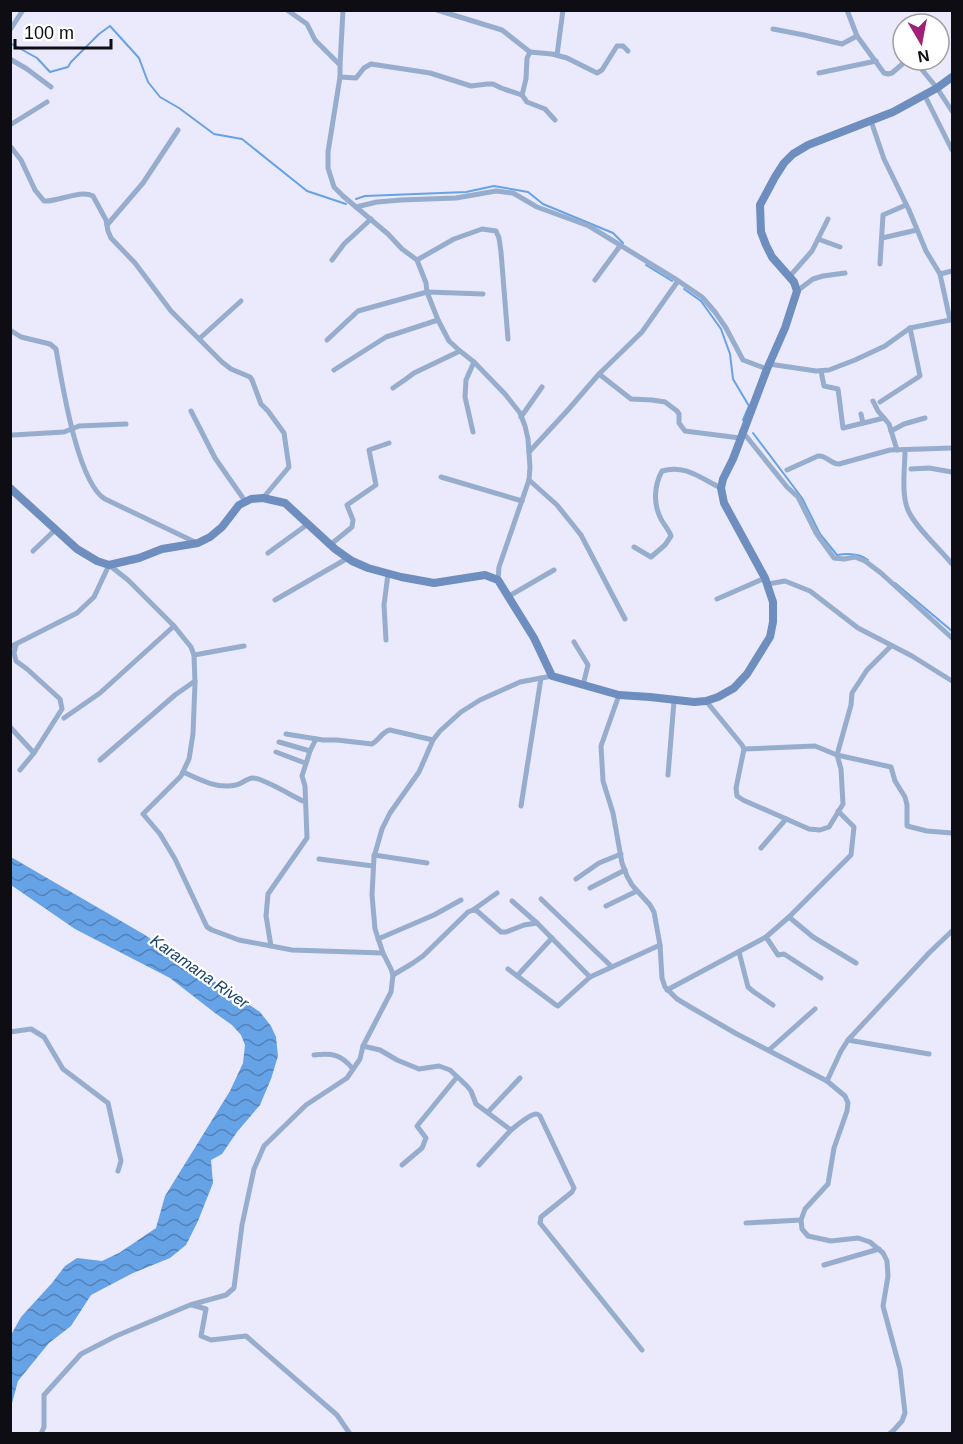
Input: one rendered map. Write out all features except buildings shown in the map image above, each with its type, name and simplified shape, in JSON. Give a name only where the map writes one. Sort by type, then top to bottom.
[{"type":"main road","points":[[10,488],[83,553],[109,566],[162,549],[198,543],[222,527],[245,501],[263,498],[285,503],[330,545],[348,558],[368,568],[401,578],[434,583],[485,574],[498,580],[534,638],[552,676],[619,695],[694,702],[718,697],[734,688],[747,674],[770,636],[773,622],[773,602],[766,581],[724,503],[721,488],[797,291],[790,276],[772,257],[761,232],[760,205],[767,190],[793,154],[808,145],[893,112],[925,96],[952,77]]},
{"type":"street","points":[[10,30],[23,10]]},
{"type":"street","points":[[287,10],[306,24],[315,40],[340,65]]},
{"type":"street","points":[[343,10],[340,77],[328,152],[328,168],[334,187],[417,260],[427,292],[448,341],[474,362],[505,394],[521,417],[528,439],[529,480],[499,567],[498,580]]},
{"type":"street","points":[[437,10],[502,30],[530,52],[557,55],[582,64],[597,73],[602,70],[617,46],[623,46],[628,51]]},
{"type":"street","points":[[557,55],[563,10]]},
{"type":"street","points":[[847,10],[857,36],[885,72],[888,74],[893,72]]},
{"type":"street","points":[[773,29],[842,44],[857,36]]},
{"type":"street","points":[[522,95],[526,79],[526,58],[530,52]]},
{"type":"street","points":[[10,59],[51,87]]},
{"type":"street","points":[[819,73],[876,61]]},
{"type":"street","points":[[340,77],[356,78],[364,68],[371,64],[430,73],[471,86],[490,83],[522,95],[527,102],[545,109],[555,120]]},
{"type":"street","points":[[924,72],[952,111]]},
{"type":"street","points":[[925,96],[952,150]]},
{"type":"street","points":[[10,125],[48,102]]},
{"type":"street","points":[[356,207],[377,202],[456,198],[496,192],[513,193],[537,207],[589,226],[702,297],[716,312],[743,360],[768,367],[830,370],[885,346],[910,328],[951,320],[940,274],[926,251],[884,159],[872,121]]},
{"type":"street","points":[[107,225],[143,183],[178,130]]},
{"type":"street","points":[[10,146],[21,160],[41,199],[46,201],[88,193],[95,198],[106,220],[111,238],[135,262],[171,311],[222,362],[231,369],[250,377],[261,404],[284,433],[290,467],[263,498]]},
{"type":"street","points":[[880,264],[883,215],[906,205]]},
{"type":"street","points":[[332,260],[344,244],[370,219]]},
{"type":"street","points":[[790,276],[812,251],[828,219]]},
{"type":"street","points":[[417,260],[454,239],[482,229],[496,231],[501,252],[508,339]]},
{"type":"street","points":[[882,238],[917,230]]},
{"type":"street","points":[[818,239],[840,247]]},
{"type":"street","points":[[595,280],[620,246]]},
{"type":"street","points":[[940,274],[952,271]]},
{"type":"street","points":[[797,291],[813,279],[845,273]]},
{"type":"street","points":[[529,452],[599,374],[642,332],[678,281]]},
{"type":"street","points":[[327,340],[358,311],[427,292],[483,294]]},
{"type":"street","points":[[199,339],[241,301]]},
{"type":"street","points":[[334,370],[386,338],[438,320]]},
{"type":"street","points":[[880,402],[920,376],[910,328]]},
{"type":"street","points":[[10,330],[21,337],[50,344],[56,349],[72,429],[89,481],[101,497],[198,543]]},
{"type":"street","points":[[393,387],[414,373],[460,351]]},
{"type":"street","points":[[473,432],[465,397],[466,380],[474,362]]},
{"type":"street","points":[[821,370],[824,386],[838,389],[843,428],[884,418]]},
{"type":"street","points":[[599,374],[631,399],[665,402],[677,411],[679,423],[685,431],[741,435],[798,497],[816,533],[834,558],[855,557],[865,561],[952,638]]},
{"type":"street","points":[[521,417],[542,387]]},
{"type":"street","points":[[873,401],[889,424],[897,450]]},
{"type":"street","points":[[191,411],[215,458],[245,501]]},
{"type":"street","points":[[861,414],[863,423]]},
{"type":"street","points":[[891,431],[904,423],[925,418]]},
{"type":"street","points":[[14,435],[64,432],[79,426],[126,424]]},
{"type":"street","points":[[330,545],[352,527],[353,520],[347,505],[376,485],[369,450],[389,443]]},
{"type":"street","points":[[787,470],[818,456],[824,456],[834,464],[839,464],[897,450],[952,447]]},
{"type":"street","points":[[905,450],[907,509],[915,522],[952,564]]},
{"type":"street","points":[[634,547],[651,557],[665,545],[671,536],[655,504],[657,480],[662,471],[671,468],[689,471],[721,488]]},
{"type":"street","points":[[911,469],[929,468],[952,472]]},
{"type":"street","points":[[441,477],[522,501]]},
{"type":"street","points":[[529,480],[557,505],[581,536],[625,619]]},
{"type":"street","points":[[268,553],[308,524]]},
{"type":"street","points":[[33,551],[56,529]]},
{"type":"street","points":[[275,600],[348,558]]},
{"type":"street","points":[[20,770],[34,753],[62,709],[60,699],[16,661],[13,646],[77,614],[94,597],[109,566],[128,580],[174,626],[191,647],[194,655],[193,734],[189,759],[181,776],[143,814],[160,834],[176,859],[207,927],[239,940],[292,951],[383,953]]},
{"type":"street","points":[[509,597],[554,570]]},
{"type":"street","points":[[386,640],[384,605],[388,574]]},
{"type":"street","points":[[717,599],[766,581],[785,581],[810,591],[858,628],[912,656],[952,681]]},
{"type":"street","points":[[64,718],[100,693],[174,626]]},
{"type":"street","points":[[574,642],[588,665],[583,685]]},
{"type":"street","points":[[194,655],[244,646]]},
{"type":"street","points":[[706,701],[744,749],[736,788],[738,796],[809,829],[820,830],[829,827],[843,804],[841,769],[837,755],[852,693],[867,670],[891,646]]},
{"type":"street","points":[[40,1434],[44,1427],[44,1395],[81,1354],[116,1336],[190,1305],[226,1296],[234,1288],[242,1225],[254,1169],[264,1146],[306,1105],[342,1082],[353,1069],[360,1059],[363,1046],[391,992],[393,975],[383,953],[373,920],[372,895],[374,855],[390,813],[419,772],[433,740],[461,712],[480,700],[519,682],[552,676]]},
{"type":"street","points":[[521,806],[541,678]]},
{"type":"street","points":[[100,760],[174,695],[195,681]]},
{"type":"street","points":[[619,695],[601,746],[603,781],[613,813],[625,870],[632,885],[654,912],[660,945],[662,978],[667,990],[692,1008],[827,1081],[845,1096],[848,1103],[834,1148],[828,1185],[805,1209],[801,1220],[802,1229],[808,1236],[831,1241],[858,1238],[870,1242],[879,1249],[887,1261],[888,1276],[883,1306],[900,1369],[905,1413],[902,1421],[889,1434]]},
{"type":"street","points":[[668,775],[674,701]]},
{"type":"street","points":[[10,727],[34,753]]},
{"type":"street","points":[[286,734],[372,744],[383,732],[390,730],[433,740]]},
{"type":"street","points":[[271,946],[266,916],[268,894],[307,838],[305,786],[302,776],[316,739]]},
{"type":"street","points":[[279,742],[310,751]]},
{"type":"street","points":[[744,749],[815,746],[837,755],[891,767],[895,781],[905,797],[907,826],[927,831],[952,833]]},
{"type":"street","points":[[276,752],[305,763]]},
{"type":"street","points":[[183,772],[218,786],[236,786],[246,779],[256,778],[303,801]]},
{"type":"street","points":[[667,990],[766,937],[851,855],[855,827],[838,811]]},
{"type":"street","points":[[761,848],[786,819]]},
{"type":"street","points":[[576,879],[599,863],[621,854]]},
{"type":"street","points":[[374,855],[427,863]]},
{"type":"street","points":[[318,859],[373,866]]},
{"type":"street","points":[[590,888],[625,870]]},
{"type":"street","points":[[606,906],[637,891]]},
{"type":"street","points":[[393,975],[413,963],[463,917],[497,893]]},
{"type":"street","points":[[541,899],[611,966]]},
{"type":"street","points":[[378,939],[434,915],[461,900]]},
{"type":"street","points":[[512,901],[590,977]]},
{"type":"street","points":[[473,910],[501,932],[537,923]]},
{"type":"street","points":[[789,917],[813,937],[856,963]]},
{"type":"street","points":[[827,1081],[848,1040],[952,931]]},
{"type":"street","points":[[766,937],[778,955],[784,954],[821,978]]},
{"type":"street","points":[[518,976],[552,938]]},
{"type":"street","points":[[508,969],[557,1006],[590,977],[660,945]]},
{"type":"street","points":[[739,952],[748,987],[772,1005]]},
{"type":"street","points":[[769,1050],[815,1009]]},
{"type":"street","points":[[10,1032],[31,1029],[44,1037],[63,1069],[108,1103],[121,1161],[118,1171]]},
{"type":"street","points":[[848,1040],[929,1054]]},
{"type":"street","points":[[363,1046],[380,1050],[419,1069],[439,1066],[450,1070],[471,1091],[476,1104],[512,1130]]},
{"type":"street","points":[[314,1055],[334,1055],[347,1060],[353,1069]]},
{"type":"street","points":[[402,1165],[422,1148],[426,1138],[417,1126],[457,1077]]},
{"type":"street","points":[[488,1112],[520,1078]]},
{"type":"street","points":[[479,1165],[520,1122],[533,1114],[540,1116],[574,1188],[541,1216],[540,1222],[642,1350]]},
{"type":"street","points":[[746,1223],[801,1220]]},
{"type":"street","points":[[824,1265],[879,1249]]},
{"type":"street","points":[[190,1305],[206,1309],[201,1336],[211,1340],[246,1336],[336,1415],[350,1434]]},
{"type":"water","points":[[11,857],[145,935],[260,1012],[276,1037],[278,1056],[260,1105],[222,1154],[211,1160],[213,1183],[186,1245],[170,1258],[133,1273],[91,1295],[71,1326],[49,1343],[18,1381],[11,1407],[11,1335],[21,1317],[65,1266],[77,1258],[102,1261],[119,1253],[156,1228],[165,1196],[230,1091],[243,1063],[245,1045],[241,1035],[232,1025],[170,978],[75,929],[11,885]]},
{"type":"waterway","points":[[10,43],[37,58],[50,72],[68,67],[99,34],[110,26],[139,58],[148,82],[160,97],[214,134],[242,139],[307,191],[346,204]]},
{"type":"waterway","points":[[356,199],[365,196],[466,192],[494,186],[528,192],[543,204],[613,233],[623,243]]},
{"type":"waterway","points":[[646,265],[672,281]]},
{"type":"waterway","points":[[684,289],[701,301],[721,329],[730,354],[733,379],[749,406],[743,420]]},
{"type":"waterway","points":[[753,433],[802,498],[820,534],[837,555],[853,554],[868,560]]},
{"type":"waterway","points":[[895,583],[952,631]]},
{"type":"water label","name":"Karamana River","points":[[200,971]]}]
